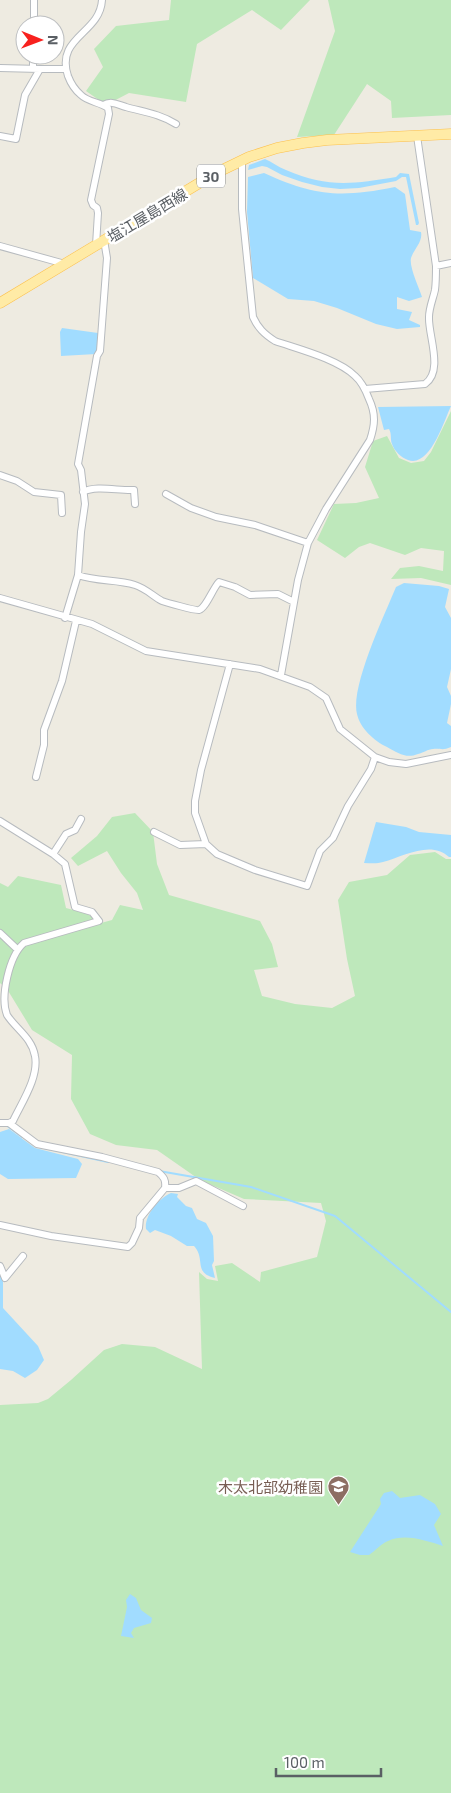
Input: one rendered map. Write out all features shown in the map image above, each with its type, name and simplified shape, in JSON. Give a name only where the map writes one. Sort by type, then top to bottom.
[{"type":"main road","name":"塩江屋島西線","points":[[0,303],[216,173],[242,161],[277,148],[303,143],[327,140],[451,134]]},
{"type":"street","points":[[34,0],[34,15]]},
{"type":"street","points":[[65,618],[78,575],[85,504],[81,470],[78,464],[97,356],[100,351],[107,258],[100,243],[98,213],[92,200],[109,114],[108,108],[82,97],[72,85],[66,69],[66,59],[70,46],[96,20],[102,0]]},
{"type":"street","points":[[0,136],[16,139],[25,95],[37,69],[36,65]]},
{"type":"street","points":[[0,68],[66,69]]},
{"type":"street","points":[[104,105],[108,102],[116,103],[123,107],[152,112],[176,124]]},
{"type":"street","points":[[365,388],[418,386],[429,382],[434,366],[429,313],[436,287],[436,266],[417,136]]},
{"type":"street","points":[[242,161],[242,208],[252,317],[258,327],[274,341],[340,364],[356,376],[365,388],[373,406],[375,417],[370,440],[326,509],[308,543],[298,580],[281,675]]},
{"type":"street","points":[[0,246],[65,264]]},
{"type":"street","points":[[436,266],[451,263]]},
{"type":"street","points":[[0,474],[17,481],[34,492],[61,495],[62,513]]},
{"type":"street","points":[[84,492],[93,488],[134,490],[135,504]]},
{"type":"street","points":[[166,494],[191,508],[216,517],[255,525],[308,543]]},
{"type":"street","points":[[78,575],[137,586],[164,602],[193,610],[200,610],[204,607],[214,587],[219,582],[235,587],[250,595],[278,594],[294,602]]},
{"type":"street","points":[[0,598],[65,618],[92,624],[146,651],[260,669],[310,687],[326,698],[340,729],[375,757],[389,762],[406,764],[451,755]]},
{"type":"street","points":[[36,777],[44,745],[44,730],[62,681],[76,621]]},
{"type":"street","points":[[230,664],[194,801],[195,812],[206,844],[217,854],[255,870],[307,886],[320,851],[334,838],[348,806],[371,769],[375,757]]},
{"type":"street","points":[[53,854],[66,834],[75,830],[81,819]]},
{"type":"street","points":[[0,821],[53,854],[65,864],[75,907],[92,912],[99,921],[24,943],[17,949],[7,973],[2,993],[6,1013],[32,1045],[36,1057],[32,1080],[13,1121],[4,1123]]},
{"type":"street","points":[[154,832],[180,845],[206,844]]},
{"type":"street","points":[[0,934],[17,949]]},
{"type":"street","points":[[0,1225],[50,1236],[128,1247],[139,1228],[140,1218],[165,1188],[166,1182],[158,1172],[102,1157],[37,1144],[4,1123]]},
{"type":"street","points":[[165,1188],[178,1188],[196,1181],[243,1206]]},
{"type":"street","points":[[0,1266],[5,1278],[23,1256]]},
{"type":"green space","points":[[171,0],[310,0],[281,30],[252,10],[197,44],[186,102],[129,93],[106,105],[86,91],[103,67],[94,49],[116,26],[169,20]]},
{"type":"green space","points":[[328,0],[451,0],[451,115],[392,118],[391,101],[367,84],[334,135],[297,137],[335,31]]},
{"type":"green space","points":[[451,411],[451,585],[421,578],[391,579],[400,568],[419,566],[443,571],[444,551],[421,548],[405,555],[370,543],[359,547],[345,558],[317,540],[334,504],[356,503],[379,498],[365,467],[373,441],[387,436],[399,458],[411,463],[424,461],[431,452]]},
{"type":"green space","points":[[135,813],[153,832],[157,864],[169,895],[260,921],[272,944],[278,967],[254,970],[262,996],[295,1004],[332,1008],[355,996],[338,900],[349,882],[387,875],[410,855],[435,852],[446,859],[451,859],[451,1793],[0,1793],[0,1405],[38,1403],[48,1399],[104,1350],[122,1344],[155,1347],[202,1369],[199,1272],[207,1279],[218,1281],[215,1266],[232,1263],[260,1282],[261,1272],[317,1257],[326,1221],[321,1203],[244,1199],[200,1180],[157,1150],[116,1145],[90,1134],[71,1099],[72,1055],[32,1030],[7,989],[0,983],[0,883],[8,887],[18,876],[61,885],[66,908],[88,914],[101,923],[112,920],[120,905],[143,910],[137,893],[107,851],[78,866],[71,858],[97,836],[112,817]]},
{"type":"water","points":[[265,159],[301,176],[327,182],[353,183],[396,177],[400,173],[409,174],[419,223],[416,225],[406,177],[396,181],[359,188],[340,189],[322,187],[282,175],[267,167],[262,166],[248,170],[249,165]]},
{"type":"water","points":[[264,173],[298,186],[328,193],[358,193],[395,187],[405,194],[410,230],[421,232],[421,239],[412,255],[411,262],[422,297],[409,301],[397,297],[397,309],[412,312],[409,320],[420,325],[420,327],[397,329],[376,324],[314,301],[288,299],[253,278],[247,212],[248,177]]},
{"type":"water","points":[[62,328],[98,333],[98,351],[96,354],[61,356],[60,332]]},
{"type":"water","points":[[451,406],[435,442],[423,457],[416,461],[406,459],[394,449],[389,429],[384,430],[378,407]]},
{"type":"water","points":[[404,583],[439,586],[449,589],[445,607],[451,618],[451,669],[447,687],[451,696],[451,704],[447,723],[451,726],[451,747],[431,749],[410,756],[402,755],[368,734],[357,714],[356,702],[363,669],[377,632],[396,587]]},
{"type":"water","points":[[376,822],[406,827],[419,832],[451,835],[451,857],[442,852],[426,850],[408,853],[381,863],[364,863]]},
{"type":"water","points":[[9,1129],[35,1148],[78,1159],[82,1164],[76,1178],[8,1179],[0,1174],[0,1132]]},
{"type":"water","points":[[171,1193],[178,1194],[177,1197],[186,1206],[192,1208],[197,1219],[206,1223],[213,1236],[214,1261],[212,1265],[215,1278],[204,1273],[194,1246],[187,1246],[171,1236],[155,1230],[150,1233],[146,1229],[147,1219],[153,1208],[166,1195]]},
{"type":"water","points":[[0,1273],[3,1282],[3,1308],[38,1346],[44,1360],[37,1370],[25,1378],[13,1371],[0,1369]]},
{"type":"water","points":[[392,1491],[400,1498],[420,1495],[435,1504],[441,1514],[434,1525],[443,1546],[416,1539],[402,1538],[386,1542],[369,1555],[350,1552],[381,1504],[380,1499],[384,1493]]},
{"type":"water","points":[[130,1594],[136,1598],[141,1610],[152,1618],[151,1623],[134,1628],[131,1633],[134,1638],[121,1636],[127,1607],[126,1600]]},
{"type":"waterway","points":[[6,1125],[22,1137]]},
{"type":"waterway","points":[[44,1148],[108,1162]]},
{"type":"waterway","points":[[159,1171],[251,1187],[335,1216],[451,1312]]},
{"type":"place","name":"木太北部幼稚園","points":[[339,1506]]}]
